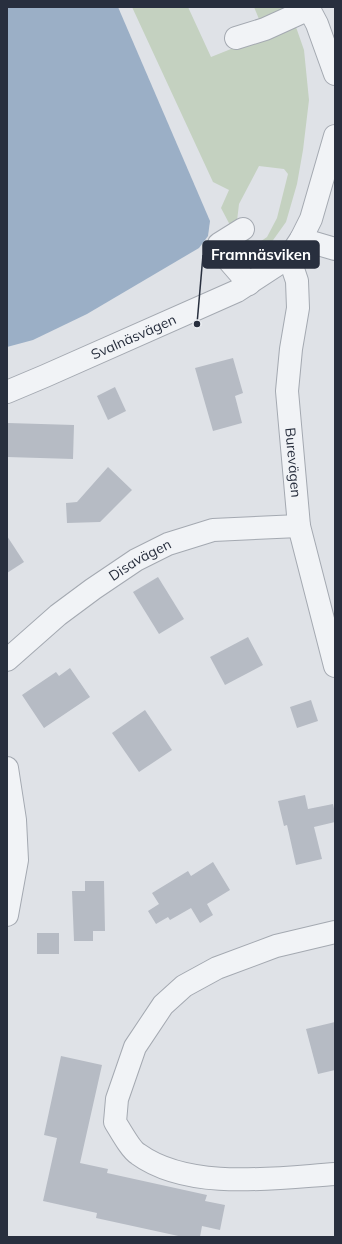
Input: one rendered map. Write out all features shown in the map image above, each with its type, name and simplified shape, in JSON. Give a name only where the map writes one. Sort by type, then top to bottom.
[{"type":"street","points":[[236,38],[265,29],[309,8],[317,24],[335,74]]},
{"type":"street","name":"Svalnäsvägen","points":[[7,392],[237,290],[289,257],[301,239],[311,219],[335,136]]},
{"type":"street","points":[[243,229],[219,244],[229,261],[248,284]]},
{"type":"street","points":[[301,239],[335,249]]},
{"type":"street","name":"Burevägen","points":[[289,257],[297,281],[298,308],[291,349],[287,391],[299,526],[335,666]]},
{"type":"street","name":"Disavägen","points":[[7,660],[58,615],[93,589],[136,560],[168,544],[213,530],[299,526]]},
{"type":"street","points":[[7,768],[15,820],[17,860],[7,916]]},
{"type":"street","points":[[335,932],[276,946],[217,968],[184,986],[163,1005],[135,1047],[117,1099],[115,1122],[136,1153],[162,1168],[197,1176],[233,1180],[335,1174]]},
{"type":"green space","points":[[132,7],[188,7],[211,57],[266,35],[296,27],[304,50],[309,100],[297,184],[286,222],[266,250],[248,264],[235,245],[239,237],[248,239],[254,246],[267,237],[277,218],[288,174],[284,169],[259,166],[239,204],[237,221],[231,227],[221,208],[229,190],[213,182]]},
{"type":"green space","points":[[254,7],[289,7],[261,24]]},
{"type":"water","points":[[7,7],[118,7],[210,221],[208,236],[199,248],[87,314],[33,340],[7,347]]},
{"type":"building","points":[[233,358],[243,393],[235,396],[242,423],[213,431],[195,368]]},
{"type":"building","points":[[115,387],[126,411],[108,420],[97,396]]},
{"type":"building","points":[[8,423],[74,425],[73,459],[7,457]]},
{"type":"building","points":[[108,467],[132,490],[100,522],[67,523],[66,503],[77,502]]},
{"type":"building","points":[[7,536],[24,562],[7,573]]},
{"type":"building","points":[[158,577],[184,619],[159,634],[133,592]]},
{"type":"building","points":[[248,637],[263,665],[225,685],[210,657]]},
{"type":"building","points":[[70,668],[90,697],[44,728],[22,695],[56,672],[59,676]]},
{"type":"building","points":[[311,700],[318,721],[297,728],[290,707]]},
{"type":"building","points":[[145,710],[172,750],[139,772],[112,733]]},
{"type":"building","points":[[305,795],[308,809],[333,804],[335,822],[314,827],[322,859],[296,865],[287,825],[284,826],[278,801]]},
{"type":"building","points":[[213,862],[230,890],[207,904],[213,915],[200,923],[191,908],[170,920],[168,917],[156,924],[148,911],[159,904],[152,893],[188,871],[191,876]]},
{"type":"building","points":[[85,881],[104,881],[105,931],[93,931],[93,941],[74,941],[72,891],[85,891]]},
{"type":"building","points":[[37,933],[59,933],[59,954],[37,954]]},
{"type":"building","points":[[335,1022],[335,1070],[318,1074],[306,1029]]},
{"type":"building","points":[[61,1056],[102,1065],[80,1163],[108,1169],[107,1173],[207,1195],[205,1201],[225,1205],[220,1230],[202,1226],[200,1237],[183,1237],[96,1218],[97,1213],[43,1201],[57,1138],[44,1135]]},
{"type":"place","name":"Framnäsviken","points":[[197,324]]}]
